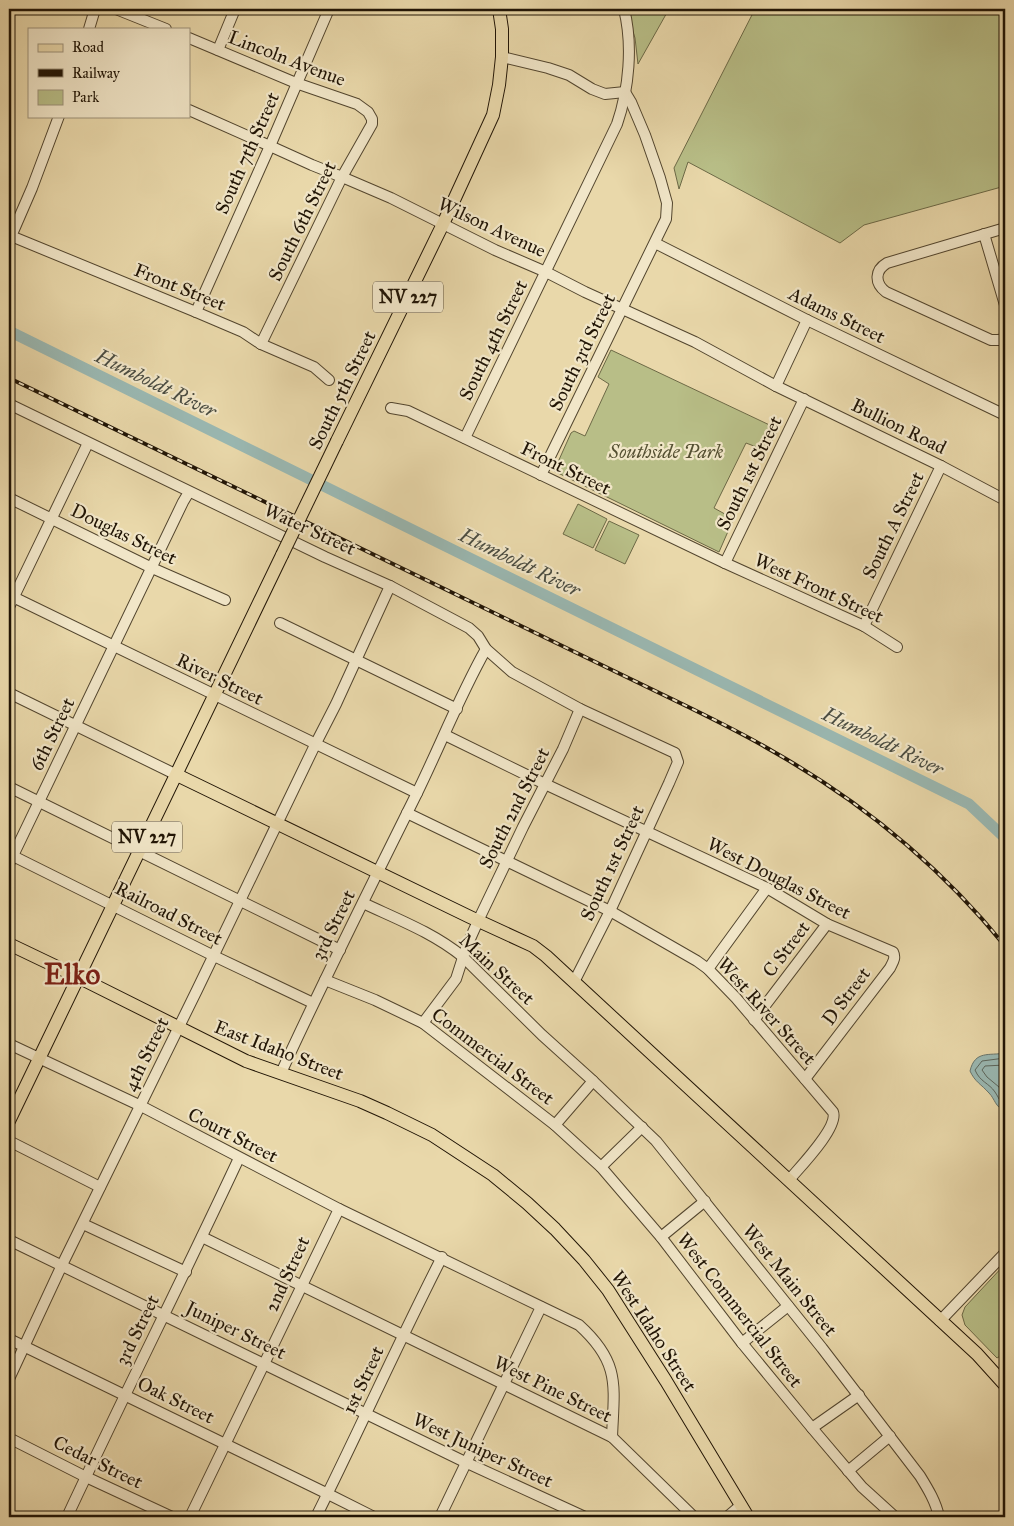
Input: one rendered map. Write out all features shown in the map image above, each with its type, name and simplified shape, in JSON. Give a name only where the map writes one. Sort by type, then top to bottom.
[{"type":"main road","name":"South 5th Street","points":[[215,696],[443,224],[493,115],[497,101],[502,57],[502,29],[499,9]]},
{"type":"main road","name":"NV 227","points":[[78,977],[215,696]]},
{"type":"main road","points":[[177,775],[533,946],[790,1180],[977,1354],[1005,1385]]},
{"type":"main road","name":"East Idaho Street","points":[[9,944],[246,1061],[360,1101],[401,1120],[453,1149],[504,1184]]},
{"type":"main road","points":[[9,1121],[78,977]]},
{"type":"main road","name":"West Idaho Street","points":[[504,1184],[555,1229],[584,1260],[608,1290],[666,1381],[748,1517]]},
{"type":"street","points":[[89,28],[95,9]]},
{"type":"street","points":[[116,9],[164,28]]},
{"type":"street","points":[[218,50],[235,9]]},
{"type":"street","name":"South 7th Street","points":[[196,312],[329,9]]},
{"type":"street","name":"South 4th Street","points":[[464,438],[617,124],[625,92],[629,39],[624,9]]},
{"type":"street","name":"Lincoln Avenue","points":[[190,38],[296,83],[357,104],[370,115]]},
{"type":"street","points":[[502,57],[569,75],[592,89],[605,94],[625,92]]},
{"type":"street","name":"South 3rd Street","points":[[541,475],[666,219],[667,203],[660,178],[645,135],[625,92]]},
{"type":"street","name":"Wilson Avenue","points":[[190,110],[391,198],[502,253],[695,342],[776,386]]},
{"type":"street","name":"South 6th Street","points":[[261,344],[342,177],[372,124],[370,115]]},
{"type":"street","points":[[10,239],[32,188],[58,118]]},
{"type":"street","points":[[1005,228],[887,263],[882,266],[877,278],[879,285],[886,292],[991,340],[1005,339]]},
{"type":"street","points":[[984,234],[1005,305]]},
{"type":"street","name":"Front Street","points":[[10,239],[243,332],[261,344],[314,367],[329,380]]},
{"type":"street","name":"Adams Street","points":[[655,243],[807,320],[1004,411]]},
{"type":"street","name":"South 1st Street","points":[[776,386],[807,320]]},
{"type":"street","name":"Bullion Road","points":[[776,386],[941,466],[1005,500]]},
{"type":"street","name":"South 1st Street","points":[[725,563],[804,399]]},
{"type":"street","name":"Water Street","points":[[9,404],[325,557],[390,586],[470,628],[478,636],[486,649],[512,672],[580,709],[669,749],[678,758]]},
{"type":"street","name":"Front Street","points":[[391,408],[408,411],[725,563]]},
{"type":"street","points":[[10,600],[88,443]]},
{"type":"street","name":"South A Street","points":[[864,626],[941,466]]},
{"type":"street","points":[[114,647],[190,492]]},
{"type":"street","name":"Douglas Street","points":[[9,498],[152,568],[225,600]]},
{"type":"street","name":"West Front Street","points":[[725,563],[864,626],[898,647]]},
{"type":"street","points":[[315,745],[357,660],[390,586]]},
{"type":"street","name":"River Street","points":[[10,600],[114,647],[417,793]]},
{"type":"street","points":[[280,623],[457,709]]},
{"type":"street","name":"6th Street","points":[[10,858],[114,647]]},
{"type":"street","points":[[417,793],[486,649]]},
{"type":"street","points":[[9,693],[177,775]]},
{"type":"street","name":"South 2nd Street","points":[[478,921],[563,749],[580,709]]},
{"type":"street","points":[[444,734],[646,831]]},
{"type":"street","name":"4th Street","points":[[9,1379],[62,1265],[315,745]]},
{"type":"street","name":"South 1st Street","points":[[574,982],[669,783],[678,758]]},
{"type":"street","points":[[9,788],[340,950]]},
{"type":"street","name":"3rd Street","points":[[281,1073],[313,1003],[417,793]]},
{"type":"street","points":[[407,813],[506,862],[610,910]]},
{"type":"street","name":"West Douglas Street","points":[[646,831],[767,888],[827,924],[893,952],[895,955]]},
{"type":"street","name":"Railroad Street","points":[[10,858],[313,1003]]},
{"type":"street","points":[[708,969],[767,888]]},
{"type":"street","name":"Main Street","points":[[364,903],[451,947],[570,1062],[593,1081]]},
{"type":"street","name":"West River Street","points":[[610,910],[708,969],[736,998],[829,1105],[835,1117],[832,1126],[790,1180]]},
{"type":"street","points":[[423,1023],[456,979],[478,921]]},
{"type":"street","name":"C Street","points":[[754,1020],[827,924]]},
{"type":"street","name":"D Street","points":[[805,1079],[890,968],[895,955]]},
{"type":"street","name":"Commercial Street","points":[[325,980],[375,1000],[423,1023],[555,1125]]},
{"type":"street","name":"Court Street","points":[[9,1044],[141,1106],[339,1209],[579,1325],[592,1337],[606,1356],[610,1368],[614,1382],[612,1437]]},
{"type":"street","points":[[555,1125],[593,1081]]},
{"type":"street","name":"West Main Street","points":[[593,1081],[656,1141],[705,1201],[925,1483],[939,1517]]},
{"type":"street","name":"West Commercial Street","points":[[555,1125],[601,1168],[661,1237],[742,1342],[812,1428],[862,1487],[895,1517]]},
{"type":"street","points":[[601,1168],[642,1127]]},
{"type":"street","points":[[9,1141],[100,1187]]},
{"type":"street","name":"3rd Street","points":[[67,1517],[239,1158]]},
{"type":"street","points":[[661,1237],[705,1201]]},
{"type":"street","name":"2nd Street","points":[[190,1517],[339,1209]]},
{"type":"street","points":[[83,1224],[186,1272]]},
{"type":"street","name":"West Pine Street","points":[[202,1237],[612,1437],[694,1517]]},
{"type":"street","name":"Juniper Street","points":[[9,1240],[367,1413]]},
{"type":"street","points":[[940,1321],[1005,1253]]},
{"type":"street","name":"1st Street","points":[[316,1517],[442,1258]]},
{"type":"street","points":[[742,1342],[788,1306]]},
{"type":"street","points":[[440,1517],[541,1307]]},
{"type":"street","name":"Oak Street","points":[[9,1339],[374,1517]]},
{"type":"street","points":[[812,1428],[858,1395]]},
{"type":"street","name":"West Juniper Street","points":[[367,1413],[465,1462],[584,1517]]},
{"type":"street","points":[[848,1471],[890,1436]]},
{"type":"street","name":"Cedar Street","points":[[9,1438],[86,1477],[172,1517]]},
{"type":"street","points":[[727,1517],[740,1506]]},
{"type":"green space","points":[[626,9],[669,9],[638,64],[635,38]]},
{"type":"green space","points":[[755,9],[1005,9],[1005,186],[864,225],[840,243],[688,162],[679,189],[674,168]]},
{"type":"green space","name":"Southside Park","points":[[611,350],[778,429],[767,451],[746,443],[714,508],[733,520],[719,552],[554,471],[571,433],[574,431],[585,436],[609,384],[598,377]]},
{"type":"green space","points":[[578,504],[607,519],[593,548],[563,534]]},
{"type":"green space","points":[[609,521],[639,535],[625,564],[595,550]]},
{"type":"green space","points":[[1005,1264],[1005,1353],[997,1358],[965,1325],[962,1315],[965,1307]]},
{"type":"water","points":[[1005,1053],[1005,1111],[997,1105],[991,1095],[970,1071],[972,1064],[979,1057],[988,1054]]},
{"type":"waterway","name":"Humboldt River","points":[[9,331],[969,804],[1005,838]]},
{"type":"railway","points":[[9,378],[725,725],[762,745],[807,771],[838,792],[898,838],[954,889],[1005,946]]},
{"type":"district","name":"Elko","points":[[72,974]]}]
